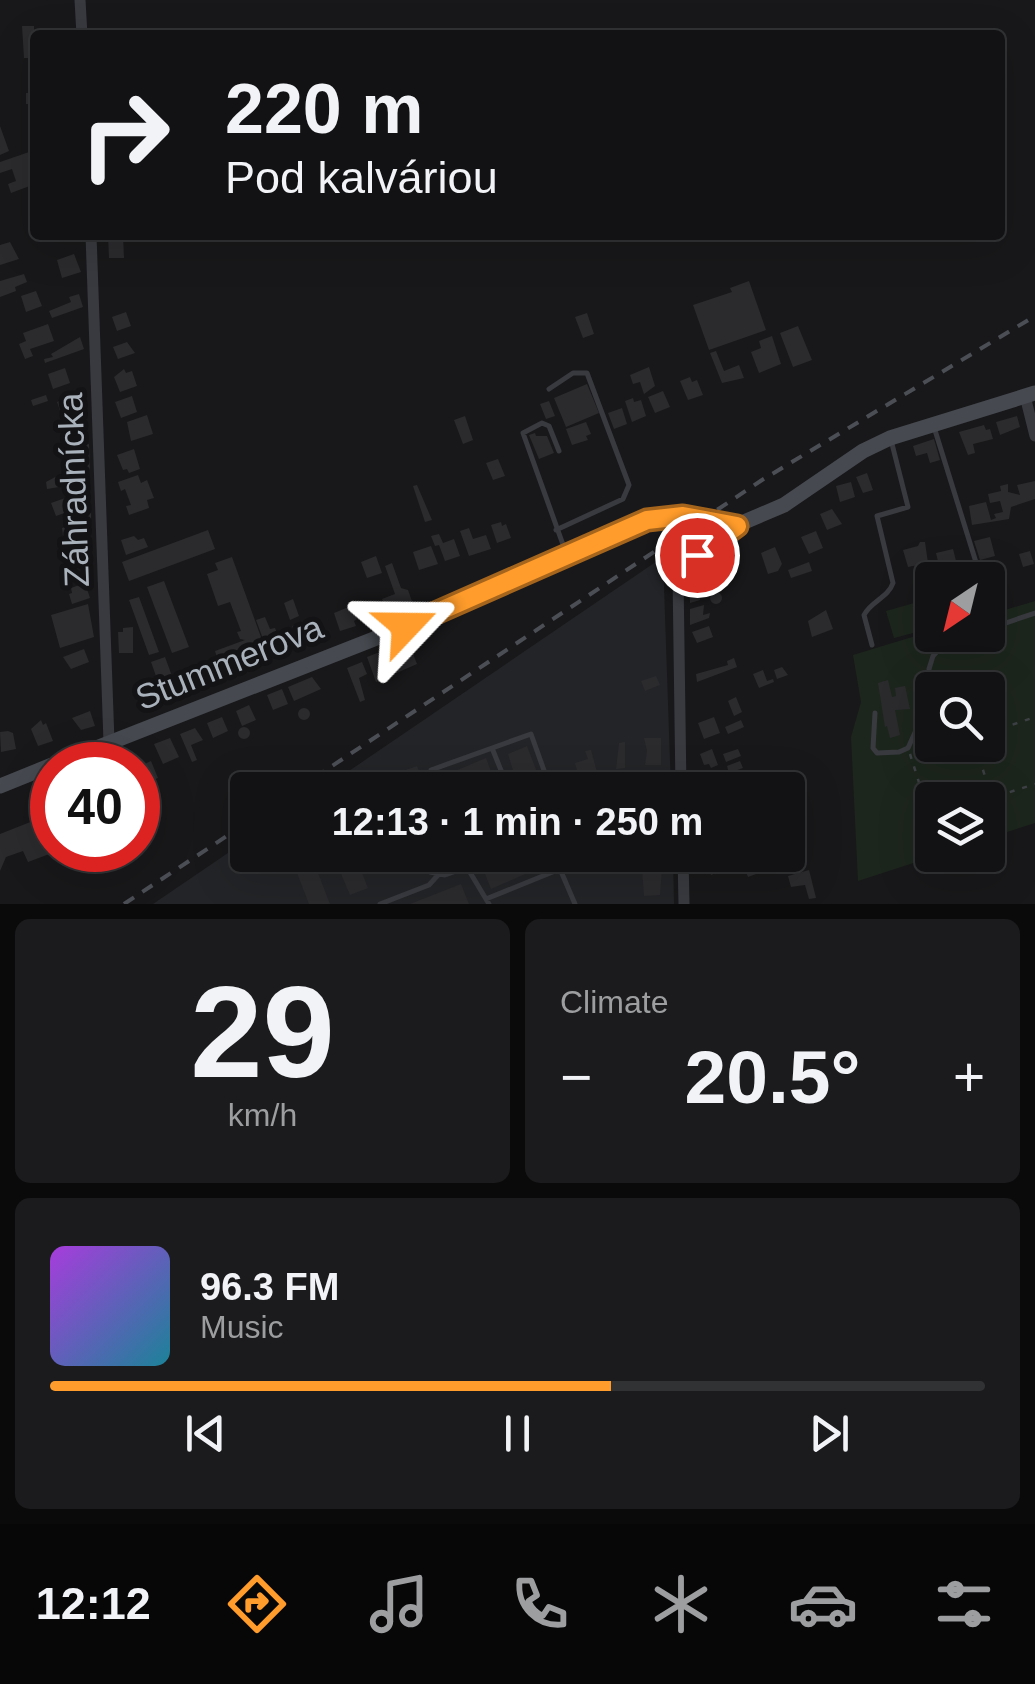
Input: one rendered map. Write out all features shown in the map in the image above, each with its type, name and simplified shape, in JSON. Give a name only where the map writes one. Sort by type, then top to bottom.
[{"type":"street","points":[[80,0],[82,30]]},
{"type":"street","name":"Záhradnícka","points":[[92,240],[109,742]]},
{"type":"street","points":[[681,772],[678,575],[697,555],[737,526],[784,505],[863,451],[890,438],[1030,395],[1035,436]]},
{"type":"street","name":"Stummerova","points":[[109,742],[406,626],[647,520],[683,516],[737,526]]},
{"type":"street","name":"Stummerova","points":[[0,786],[30,774]]},
{"type":"street","points":[[683,872],[684,904]]},
{"type":"lane","points":[[548,389],[573,373],[587,373],[629,484],[623,499],[556,530]]},
{"type":"lane","points":[[559,451],[550,426],[542,423],[523,433],[567,556]]},
{"type":"lane","points":[[933,425],[976,562]]},
{"type":"lane","points":[[872,645],[864,614],[893,584],[876,516],[908,506],[890,438]]},
{"type":"lane","points":[[1005,623],[1035,612]]},
{"type":"lane","points":[[875,713],[874,748],[878,753],[908,748],[929,703],[929,669],[937,652]]},
{"type":"lane","points":[[431,770],[531,734],[545,772]]},
{"type":"lane","points":[[492,748],[502,772]]},
{"type":"lane","points":[[470,872],[487,901],[560,869],[575,904]]},
{"type":"lane","points":[[430,872],[449,872]]},
{"type":"lane","points":[[380,904],[428,885],[439,874]]},
{"type":"path","points":[[1005,727],[1035,716]]},
{"type":"path","points":[[908,748],[919,782]]},
{"type":"path","points":[[1005,794],[1035,784]]},
{"type":"shaded area","points":[[663,557],[670,772],[347,772]]},
{"type":"shaded area","points":[[1035,601],[1035,823],[1005,833],[1005,782],[915,782],[915,862],[858,881],[851,737],[861,702],[853,655],[915,636],[915,652],[1005,652],[1005,610]]},
{"type":"shaded area","points":[[915,603],[915,632],[894,638],[886,611]]},
{"type":"shaded area","points":[[230,852],[230,872],[673,872],[674,904],[153,904]]},
{"type":"building","points":[[22,26],[34,26],[30,30],[30,58],[24,58]]},
{"type":"building","points":[[0,126],[9,151],[0,155]]},
{"type":"building","points":[[30,152],[30,186],[11,193],[8,184],[16,181],[12,169],[0,173],[0,162]]},
{"type":"building","points":[[108,240],[123,240],[124,258],[109,258]]},
{"type":"building","points":[[10,242],[19,259],[0,265],[0,245]]},
{"type":"building","points":[[74,254],[81,272],[62,278],[57,260]]},
{"type":"building","points":[[24,274],[27,282],[0,297],[0,281]]},
{"type":"building","points":[[749,281],[766,330],[709,350],[693,305],[732,292],[730,288]]},
{"type":"building","points":[[36,291],[42,306],[26,312],[21,296]]},
{"type":"building","points":[[79,294],[83,307],[52,318],[49,311],[71,302],[69,297]]},
{"type":"building","points":[[126,312],[131,326],[117,331],[112,317]]},
{"type":"building","points":[[587,313],[594,334],[583,338],[575,317]]},
{"type":"building","points":[[48,324],[54,341],[30,349],[33,356],[25,359],[19,344],[26,341],[23,333]]},
{"type":"building","points":[[798,326],[812,360],[793,367],[780,333]]},
{"type":"building","points":[[772,336],[781,364],[759,373],[751,352],[761,348],[759,341]]},
{"type":"building","points":[[80,337],[84,349],[45,363],[44,359]]},
{"type":"building","points":[[127,342],[135,353],[118,359],[113,347]]},
{"type":"building","points":[[716,351],[724,371],[739,365],[744,378],[722,383],[710,353]]},
{"type":"building","points":[[649,367],[655,386],[644,394],[640,382],[633,384],[630,375]]},
{"type":"building","points":[[65,368],[70,383],[53,389],[48,374]]},
{"type":"building","points":[[124,369],[126,373],[132,371],[137,386],[120,392],[114,377]]},
{"type":"building","points":[[690,377],[692,382],[697,380],[703,395],[688,400],[680,381]]},
{"type":"building","points":[[587,384],[599,413],[566,427],[554,398]]},
{"type":"building","points":[[663,391],[670,407],[655,413],[648,397]]},
{"type":"building","points":[[78,394],[83,409],[62,416],[57,402]]},
{"type":"building","points":[[46,395],[48,401],[33,406],[31,400]]},
{"type":"building","points":[[132,396],[137,412],[121,418],[115,402]]},
{"type":"building","points":[[633,398],[634,402],[641,400],[646,416],[632,422],[625,401]]},
{"type":"building","points":[[549,401],[555,416],[546,419],[540,404]]},
{"type":"building","points":[[622,408],[627,424],[614,429],[608,413]]},
{"type":"building","points":[[147,415],[153,434],[131,441],[127,422]]},
{"type":"building","points":[[465,416],[473,440],[463,444],[454,420]]},
{"type":"building","points":[[1017,416],[1020,427],[1000,435],[996,422]]},
{"type":"building","points":[[77,422],[82,436],[69,441],[64,426]]},
{"type":"building","points":[[586,422],[591,434],[586,436],[588,440],[572,445],[566,429]]},
{"type":"building","points":[[984,425],[993,439],[973,444],[975,453],[968,455],[959,432]]},
{"type":"building","points":[[529,435],[547,436],[554,453],[539,459]]},
{"type":"building","points":[[934,439],[940,460],[930,463],[927,453],[916,456],[913,446]]},
{"type":"building","points":[[89,444],[90,474],[65,477],[67,460],[77,459],[77,447]]},
{"type":"building","points":[[134,449],[140,469],[129,473],[123,470],[117,455]]},
{"type":"building","points":[[498,459],[505,476],[493,480],[486,463]]},
{"type":"building","points":[[867,473],[873,490],[863,493],[856,477]]},
{"type":"building","points":[[138,475],[141,483],[147,480],[154,498],[147,500],[149,508],[129,515],[126,506],[131,505],[118,482]]},
{"type":"building","points":[[57,476],[59,487],[47,489],[46,482]]},
{"type":"building","points":[[1035,481],[1035,499],[1011,507],[1009,519],[972,525],[969,506],[986,502],[991,520],[996,518],[994,514],[1003,512],[1000,501],[990,503],[988,494],[1001,491],[1000,486],[1008,484],[1008,492],[1020,495],[1017,485]]},
{"type":"building","points":[[851,482],[855,497],[840,502],[836,486]]},
{"type":"building","points":[[417,485],[432,520],[425,522],[413,486]]},
{"type":"building","points":[[71,496],[76,509],[56,516],[51,503]]},
{"type":"building","points":[[832,509],[842,524],[827,530],[820,514]]},
{"type":"building","points":[[91,513],[91,526],[63,536],[62,528],[78,523],[78,514]]},
{"type":"building","points":[[501,522],[502,526],[506,524],[511,538],[497,543],[491,525]]},
{"type":"building","points":[[469,528],[473,539],[486,535],[491,549],[469,556],[460,531]]},
{"type":"building","points":[[208,530],[215,549],[129,581],[122,562]]},
{"type":"building","points":[[816,531],[823,548],[809,554],[801,537]]},
{"type":"building","points":[[439,534],[443,543],[454,539],[460,556],[445,561],[431,536]]},
{"type":"building","points":[[134,536],[138,540],[144,538],[148,547],[126,555],[121,540]]},
{"type":"building","points":[[990,537],[995,556],[980,560],[974,541]]},
{"type":"building","points":[[925,542],[928,562],[915,562],[908,567],[903,550]]},
{"type":"building","points":[[84,543],[89,559],[69,565],[60,551]]},
{"type":"building","points":[[431,546],[438,564],[419,570],[413,552]]},
{"type":"building","points":[[775,547],[782,564],[778,571],[768,574],[761,553]]},
{"type":"building","points":[[953,549],[956,562],[938,562],[936,553]]},
{"type":"building","points":[[1030,551],[1034,564],[1023,567],[1019,554]]},
{"type":"building","points":[[376,556],[382,573],[367,578],[361,562]]},
{"type":"building","points":[[232,557],[266,651],[220,666],[215,651],[245,640],[237,632],[241,631],[230,602],[218,606],[207,574],[218,570],[215,563]]},
{"type":"building","points":[[809,562],[812,571],[791,578],[788,570]]},
{"type":"building","points":[[392,563],[401,588],[408,590],[413,604],[388,613],[382,599],[395,594],[385,566]]},
{"type":"building","points":[[689,579],[700,579],[700,600],[690,603]]},
{"type":"building","points":[[164,581],[189,647],[172,653],[147,587]]},
{"type":"building","points":[[85,583],[90,598],[72,604],[71,588]]},
{"type":"building","points":[[716,592],[722,598],[716,604],[710,598]]},
{"type":"building","points":[[139,597],[159,652],[149,655],[129,600]]},
{"type":"building","points":[[293,599],[299,616],[290,620],[284,603]]},
{"type":"building","points":[[88,604],[94,637],[60,648],[51,615]]},
{"type":"building","points":[[704,605],[703,615],[710,613],[709,618],[690,625],[690,609]]},
{"type":"building","points":[[351,606],[356,626],[340,631],[334,613]]},
{"type":"building","points":[[826,610],[833,629],[812,637],[808,621]]},
{"type":"building","points":[[265,617],[270,629],[275,628],[284,652],[270,658],[256,620]]},
{"type":"building","points":[[308,619],[315,641],[300,647],[292,626]]},
{"type":"building","points":[[709,626],[713,637],[697,643],[692,632]]},
{"type":"building","points":[[133,627],[133,653],[119,653],[118,632]]},
{"type":"building","points":[[408,641],[417,664],[376,682],[367,657]]},
{"type":"building","points":[[84,649],[89,662],[71,669],[63,657]]},
{"type":"building","points":[[165,657],[172,676],[196,667],[203,684],[178,693],[176,688],[162,693],[151,662]]},
{"type":"building","points":[[734,658],[737,667],[697,682],[696,674],[728,665],[727,661]]},
{"type":"building","points":[[362,662],[367,674],[359,678],[365,700],[360,702],[347,668]]},
{"type":"building","points":[[782,667],[788,675],[777,679],[774,670]]},
{"type":"building","points":[[763,670],[767,681],[774,682],[759,688],[753,674]]},
{"type":"building","points":[[656,676],[660,685],[645,691],[641,681]]},
{"type":"building","points":[[312,677],[321,689],[294,701],[288,687]]},
{"type":"building","points":[[888,680],[892,697],[896,696],[895,688],[905,686],[910,709],[895,710],[900,735],[890,738],[878,683]]},
{"type":"building","points":[[282,689],[288,704],[273,710],[267,695]]},
{"type":"building","points":[[736,697],[742,712],[734,716],[728,701]]},
{"type":"building","points":[[249,705],[256,720],[242,726],[236,711]]},
{"type":"building","points":[[304,708],[310,714],[304,720],[298,714]]},
{"type":"building","points":[[90,711],[95,726],[81,730],[72,718]]},
{"type":"building","points":[[222,717],[228,731],[213,738],[207,723]]},
{"type":"building","points":[[714,717],[720,733],[704,739],[698,723]]},
{"type":"building","points":[[41,720],[53,741],[36,742],[31,729]]},
{"type":"building","points":[[741,720],[744,727],[728,734],[725,727]]},
{"type":"building","points":[[195,728],[203,740],[191,745],[197,760],[192,762],[180,734]]},
{"type":"building","points":[[239,728],[249,728],[249,738],[239,738]]},
{"type":"building","points":[[0,732],[13,733],[16,749],[1,752]]},
{"type":"building","points":[[170,738],[179,757],[163,764],[159,742]]},
{"type":"building","points":[[644,738],[661,738],[661,765],[645,765]]},
{"type":"building","points":[[625,742],[625,768],[616,769],[619,743]]},
{"type":"building","points":[[527,746],[537,772],[514,772],[508,754]]},
{"type":"building","points":[[712,749],[718,765],[711,768],[704,765],[700,754]]},
{"type":"building","points":[[738,749],[741,756],[726,762],[723,754]]},
{"type":"building","points":[[591,750],[597,772],[577,772],[575,763],[588,759],[585,751]]},
{"type":"building","points":[[486,758],[491,772],[453,772]]},
{"type":"building","points":[[740,761],[743,768],[729,772],[727,766]]},
{"type":"building","points":[[30,822],[30,861],[23,851],[6,857],[0,871],[0,834]]},
{"type":"building","points":[[809,870],[816,898],[809,899],[805,885],[791,887],[788,876]]},
{"type":"building","points":[[297,872],[318,872],[330,904],[309,904]]},
{"type":"building","points":[[340,872],[362,872],[368,888],[350,895]]},
{"type":"building","points":[[490,872],[530,872],[491,889],[485,874]]},
{"type":"building","points":[[642,872],[662,872],[660,895],[644,896]]},
{"type":"building","points":[[461,884],[469,904],[410,904]]},
{"type":"railway","points":[[323,772],[762,480],[1035,316]]},
{"type":"railway","points":[[124,904],[230,834]]},
{"type":"route","points":[[406,626],[647,520],[683,516],[737,526],[697,555]]}]
